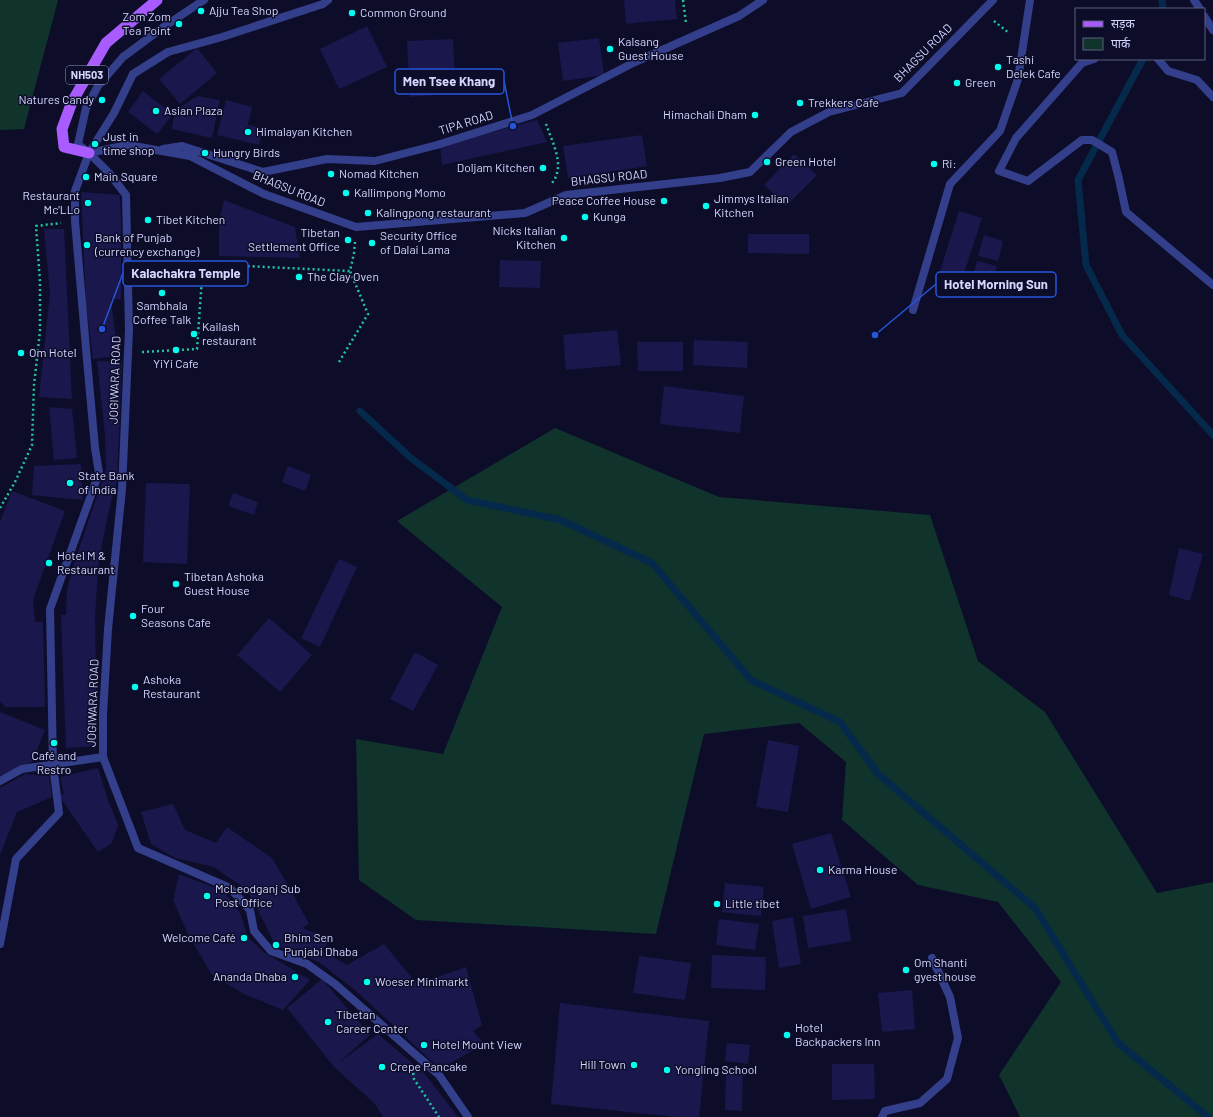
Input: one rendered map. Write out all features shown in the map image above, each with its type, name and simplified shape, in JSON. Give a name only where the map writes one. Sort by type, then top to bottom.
[{"type":"main road","name":"NH503","points":[[89,153],[64,147],[62,129],[72,102],[106,43],[157,0]]},
{"type":"street","name":"JOGIWARA ROAD","points":[[204,0],[123,57],[98,86],[86,108],[78,144],[109,174],[126,195],[129,330],[122,489],[108,629],[103,714],[103,757],[138,848],[230,888],[250,910],[254,931],[271,951],[307,964],[335,984],[439,1075],[468,1117]]},
{"type":"street","points":[[0,944],[16,858],[59,813],[53,765],[50,610],[99,473],[95,448],[75,221],[75,191],[89,153],[114,113],[133,74],[168,52],[222,37],[323,4],[328,0]]},
{"type":"street","name":"TIPA ROAD","points":[[156,150],[182,146],[263,172],[327,159],[375,161],[437,145],[532,115],[635,62],[740,16],[763,0]]},
{"type":"street","name":"BHAGSU ROAD","points":[[89,153],[128,145],[190,156],[264,194],[356,227],[526,213],[566,195],[720,178],[750,172],[791,132],[829,112],[902,93],[993,0]]},
{"type":"street","points":[[913,310],[950,184],[1000,131],[1018,79],[1030,0]]},
{"type":"street","points":[[1205,18],[1213,30]]},
{"type":"street","points":[[1091,60],[1082,63],[1016,138],[1000,171],[1028,181],[1082,140],[1092,140],[1112,152],[1126,212],[1213,285]]},
{"type":"street","points":[[1159,60],[1168,71],[1197,80],[1213,97]]},
{"type":"street","points":[[0,781],[22,769],[103,757]]},
{"type":"street","points":[[882,1117],[885,1111],[920,1103],[947,1079],[958,1038],[950,997],[932,958]]},
{"type":"path","points":[[683,0],[687,39]]},
{"type":"path","points":[[982,11],[1023,44]]},
{"type":"path","points":[[540,110],[559,158],[556,178],[551,184]]},
{"type":"path","points":[[0,508],[15,482],[32,445],[34,385],[40,331],[40,282],[36,226],[75,221]]},
{"type":"path","points":[[339,362],[368,314],[350,271],[354,253],[356,227]]},
{"type":"path","points":[[128,353],[197,349],[203,264],[350,271]]},
{"type":"path","points":[[412,1072],[414,1079],[439,1117]]},
{"type":"green space","points":[[0,0],[58,0],[24,129],[0,130]]},
{"type":"green space","points":[[555,428],[719,497],[930,515],[978,661],[1045,712],[1157,893],[1213,882],[1213,1117],[1020,1117],[999,1075],[1061,982],[998,902],[918,885],[842,820],[846,762],[799,723],[704,734],[656,934],[416,920],[359,880],[356,739],[443,754],[502,607],[397,521]]},
{"type":"building","points":[[624,0],[675,0],[677,19],[626,24]]},
{"type":"building","points":[[367,26],[387,67],[339,89],[320,49]]},
{"type":"building","points":[[599,38],[604,75],[563,81],[558,43]]},
{"type":"building","points":[[453,39],[455,77],[435,78],[436,95],[410,97],[407,41]]},
{"type":"building","points":[[197,48],[217,73],[180,104],[159,79]]},
{"type":"building","points":[[143,91],[173,114],[157,134],[128,112]]},
{"type":"building","points":[[198,96],[220,100],[212,138],[172,129],[175,110]]},
{"type":"building","points":[[226,100],[252,107],[248,125],[263,128],[259,145],[217,135]]},
{"type":"building","points":[[537,120],[547,142],[442,165],[440,146]]},
{"type":"building","points":[[642,135],[647,166],[568,178],[563,146]]},
{"type":"building","points":[[794,154],[817,175],[786,206],[764,185]]},
{"type":"building","points":[[81,192],[120,195],[121,299],[111,299],[118,356],[93,359],[86,303]]},
{"type":"building","points":[[224,200],[295,227],[300,258],[219,256],[219,222]]},
{"type":"building","points":[[959,211],[982,218],[957,295],[935,287]]},
{"type":"building","points":[[44,229],[64,229],[72,399],[39,397],[50,293]]},
{"type":"building","points":[[748,234],[809,234],[809,254],[748,253]]},
{"type":"building","points":[[984,235],[1003,241],[998,261],[978,256]]},
{"type":"building","points":[[500,260],[541,261],[540,288],[499,287]]},
{"type":"building","points":[[977,261],[997,266],[989,296],[969,291]]},
{"type":"building","points":[[617,330],[621,365],[566,370],[563,335]]},
{"type":"building","points":[[694,340],[748,342],[747,368],[693,365]]},
{"type":"building","points":[[637,342],[683,342],[683,371],[638,371]]},
{"type":"building","points":[[97,361],[122,362],[117,482],[111,501],[99,559],[95,615],[97,746],[66,748],[61,615],[66,615],[67,589],[75,560],[106,470],[105,435]]},
{"type":"building","points":[[664,386],[744,396],[740,433],[660,424]]},
{"type":"building","points":[[49,407],[72,409],[77,458],[54,460]]},
{"type":"building","points":[[81,464],[83,500],[32,495],[34,466]]},
{"type":"building","points":[[288,466],[311,475],[305,491],[282,482]]},
{"type":"building","points":[[146,483],[190,484],[187,564],[143,562]]},
{"type":"building","points":[[12,491],[65,511],[33,600],[35,622],[43,622],[45,707],[5,707],[0,701],[0,522]]},
{"type":"building","points":[[233,493],[258,502],[254,515],[228,506]]},
{"type":"building","points":[[1179,548],[1203,554],[1190,601],[1169,595]]},
{"type":"building","points":[[339,559],[357,567],[320,647],[301,638]]},
{"type":"building","points":[[269,618],[312,655],[280,692],[237,655]]},
{"type":"building","points":[[415,652],[438,665],[413,711],[390,699]]},
{"type":"building","points":[[0,712],[45,730],[32,762],[0,776]]},
{"type":"building","points":[[768,740],[799,746],[788,812],[756,807]]},
{"type":"building","points":[[98,768],[118,825],[112,843],[98,852],[59,796],[64,793],[60,777]]},
{"type":"building","points":[[25,774],[49,776],[52,797],[17,812],[0,855],[0,788]]},
{"type":"building","points":[[173,804],[185,830],[216,843],[227,827],[272,858],[309,924],[302,928],[329,938],[323,951],[347,965],[384,944],[417,984],[466,967],[482,1025],[473,1031],[484,1044],[440,1069],[356,991],[319,962],[275,946],[247,890],[214,867],[175,858],[151,844],[141,812]]},
{"type":"building","points":[[831,833],[851,897],[811,909],[792,844]]},
{"type":"building","points":[[179,874],[224,891],[240,913],[248,937],[262,951],[310,980],[283,1010],[244,994],[211,974],[187,932],[173,900]]},
{"type":"building","points":[[725,883],[764,887],[761,916],[722,912]]},
{"type":"building","points":[[846,909],[851,941],[808,948],[803,916]]},
{"type":"building","points":[[793,917],[801,964],[779,968],[772,921]]},
{"type":"building","points":[[719,919],[759,924],[755,950],[716,945]]},
{"type":"building","points":[[712,955],[766,957],[765,990],[711,988]]},
{"type":"building","points":[[639,956],[691,963],[685,1000],[633,993]]},
{"type":"building","points":[[322,979],[370,1035],[337,1064],[378,1034],[425,1074],[458,1117],[383,1117],[375,1104],[334,1067],[287,1008]]},
{"type":"building","points":[[912,990],[915,1029],[882,1032],[878,993]]},
{"type":"building","points":[[560,1003],[709,1021],[699,1117],[677,1117],[551,1104]]},
{"type":"building","points":[[727,1043],[750,1045],[748,1064],[725,1061]]},
{"type":"building","points":[[832,1064],[874,1064],[875,1099],[832,1100]]},
{"type":"building","points":[[726,1071],[743,1071],[742,1111],[725,1110]]},
{"type":"waterway","points":[[1162,0],[1163,8]]},
{"type":"waterway","points":[[1142,60],[1078,180],[1086,265],[1122,335],[1213,435]]},
{"type":"waterway","points":[[360,411],[411,458],[467,500],[561,520],[652,563],[751,680],[840,722],[878,774],[1035,908],[1118,1043],[1208,1117]]},
{"type":"place","name":"Ajju Tea Shop","points":[[201,11]]},
{"type":"place","name":"Common Ground","points":[[352,13]]},
{"type":"place","name":"Zom Zom Tea Point","points":[[179,24]]},
{"type":"place","name":"Kalsang Guest House","points":[[610,49]]},
{"type":"place","name":"Tashi Delek Cafe","points":[[998,67]]},
{"type":"place","name":"Green","points":[[957,83]]},
{"type":"place","name":"Natures Candy","points":[[102,100]]},
{"type":"place","name":"Trekkers Cafe","points":[[800,103]]},
{"type":"place","name":"Asian Plaza","points":[[156,111]]},
{"type":"place","name":"Himachali Dham","points":[[755,115]]},
{"type":"place","name":"Men Tsee Khang","points":[[513,126]]},
{"type":"place","name":"Himalayan Kitchen","points":[[248,132]]},
{"type":"place","name":"Just in time shop","points":[[95,144]]},
{"type":"place","name":"Hungry Birds","points":[[205,153]]},
{"type":"place","name":"Green Hotel","points":[[767,162]]},
{"type":"place","name":"Ri:","points":[[934,164]]},
{"type":"place","name":"Doljam Kitchen","points":[[543,168]]},
{"type":"place","name":"Nomad Kitchen","points":[[331,174]]},
{"type":"place","name":"Main Square","points":[[86,177]]},
{"type":"place","name":"Kallimpong Momo","points":[[346,193]]},
{"type":"place","name":"Peace Coffee House","points":[[664,201]]},
{"type":"place","name":"Restaurant Mc'LLo","points":[[88,203]]},
{"type":"place","name":"Jimmys Italian Kitchen","points":[[706,206]]},
{"type":"place","name":"Kalingpong restaurant","points":[[368,213]]},
{"type":"place","name":"Kunga","points":[[585,217]]},
{"type":"place","name":"Tibet Kitchen","points":[[148,220]]},
{"type":"place","name":"Nicks Italian Kitchen","points":[[564,238]]},
{"type":"place","name":"Tibetan Settlement Office","points":[[348,240]]},
{"type":"place","name":"Security Office of Dalai Lama","points":[[372,243]]},
{"type":"place","name":"Bank of Punjab (currency exchange)","points":[[87,245]]},
{"type":"place","name":"The Clay Oven","points":[[299,277]]},
{"type":"place","name":"Sambhala Coffee Talk","points":[[162,293]]},
{"type":"place","name":"Kalachakra Temple","points":[[102,329]]},
{"type":"place","name":"Kailash restaurant","points":[[194,334]]},
{"type":"place","name":"Hotel Morning Sun","points":[[875,335]]},
{"type":"place","name":"YiYi Cafe","points":[[176,350]]},
{"type":"place","name":"Om Hotel","points":[[21,353]]},
{"type":"place","name":"State Bank of India","points":[[70,483]]},
{"type":"place","name":"Hotel M & Restaurant","points":[[49,563]]},
{"type":"place","name":"Tibetan Ashoka Guest House","points":[[176,584]]},
{"type":"place","name":"Four Seasons Cafe","points":[[133,616]]},
{"type":"place","name":"Ashoka Restaurant","points":[[135,687]]},
{"type":"place","name":"Café and Restro","points":[[54,743]]},
{"type":"place","name":"Karma House","points":[[820,870]]},
{"type":"place","name":"McLeodganj Sub Post Office","points":[[207,896]]},
{"type":"place","name":"Little tibet","points":[[717,904]]},
{"type":"place","name":"Welcome Café","points":[[244,938]]},
{"type":"place","name":"Bhim Sen Punjabi Dhaba","points":[[276,945]]},
{"type":"place","name":"Om Shanti gyest house","points":[[906,970]]},
{"type":"place","name":"Ananda Dhaba","points":[[295,977]]},
{"type":"place","name":"Woeser Minimarkt","points":[[367,982]]},
{"type":"place","name":"Tibetan Career Center","points":[[328,1022]]},
{"type":"place","name":"Hotel Backpackers Inn","points":[[787,1035]]},
{"type":"place","name":"Hotel Mount View","points":[[424,1045]]},
{"type":"place","name":"Hill Town","points":[[634,1065]]},
{"type":"place","name":"Crepe Pancake","points":[[382,1067]]},
{"type":"place","name":"Yongling School","points":[[667,1070]]}]
